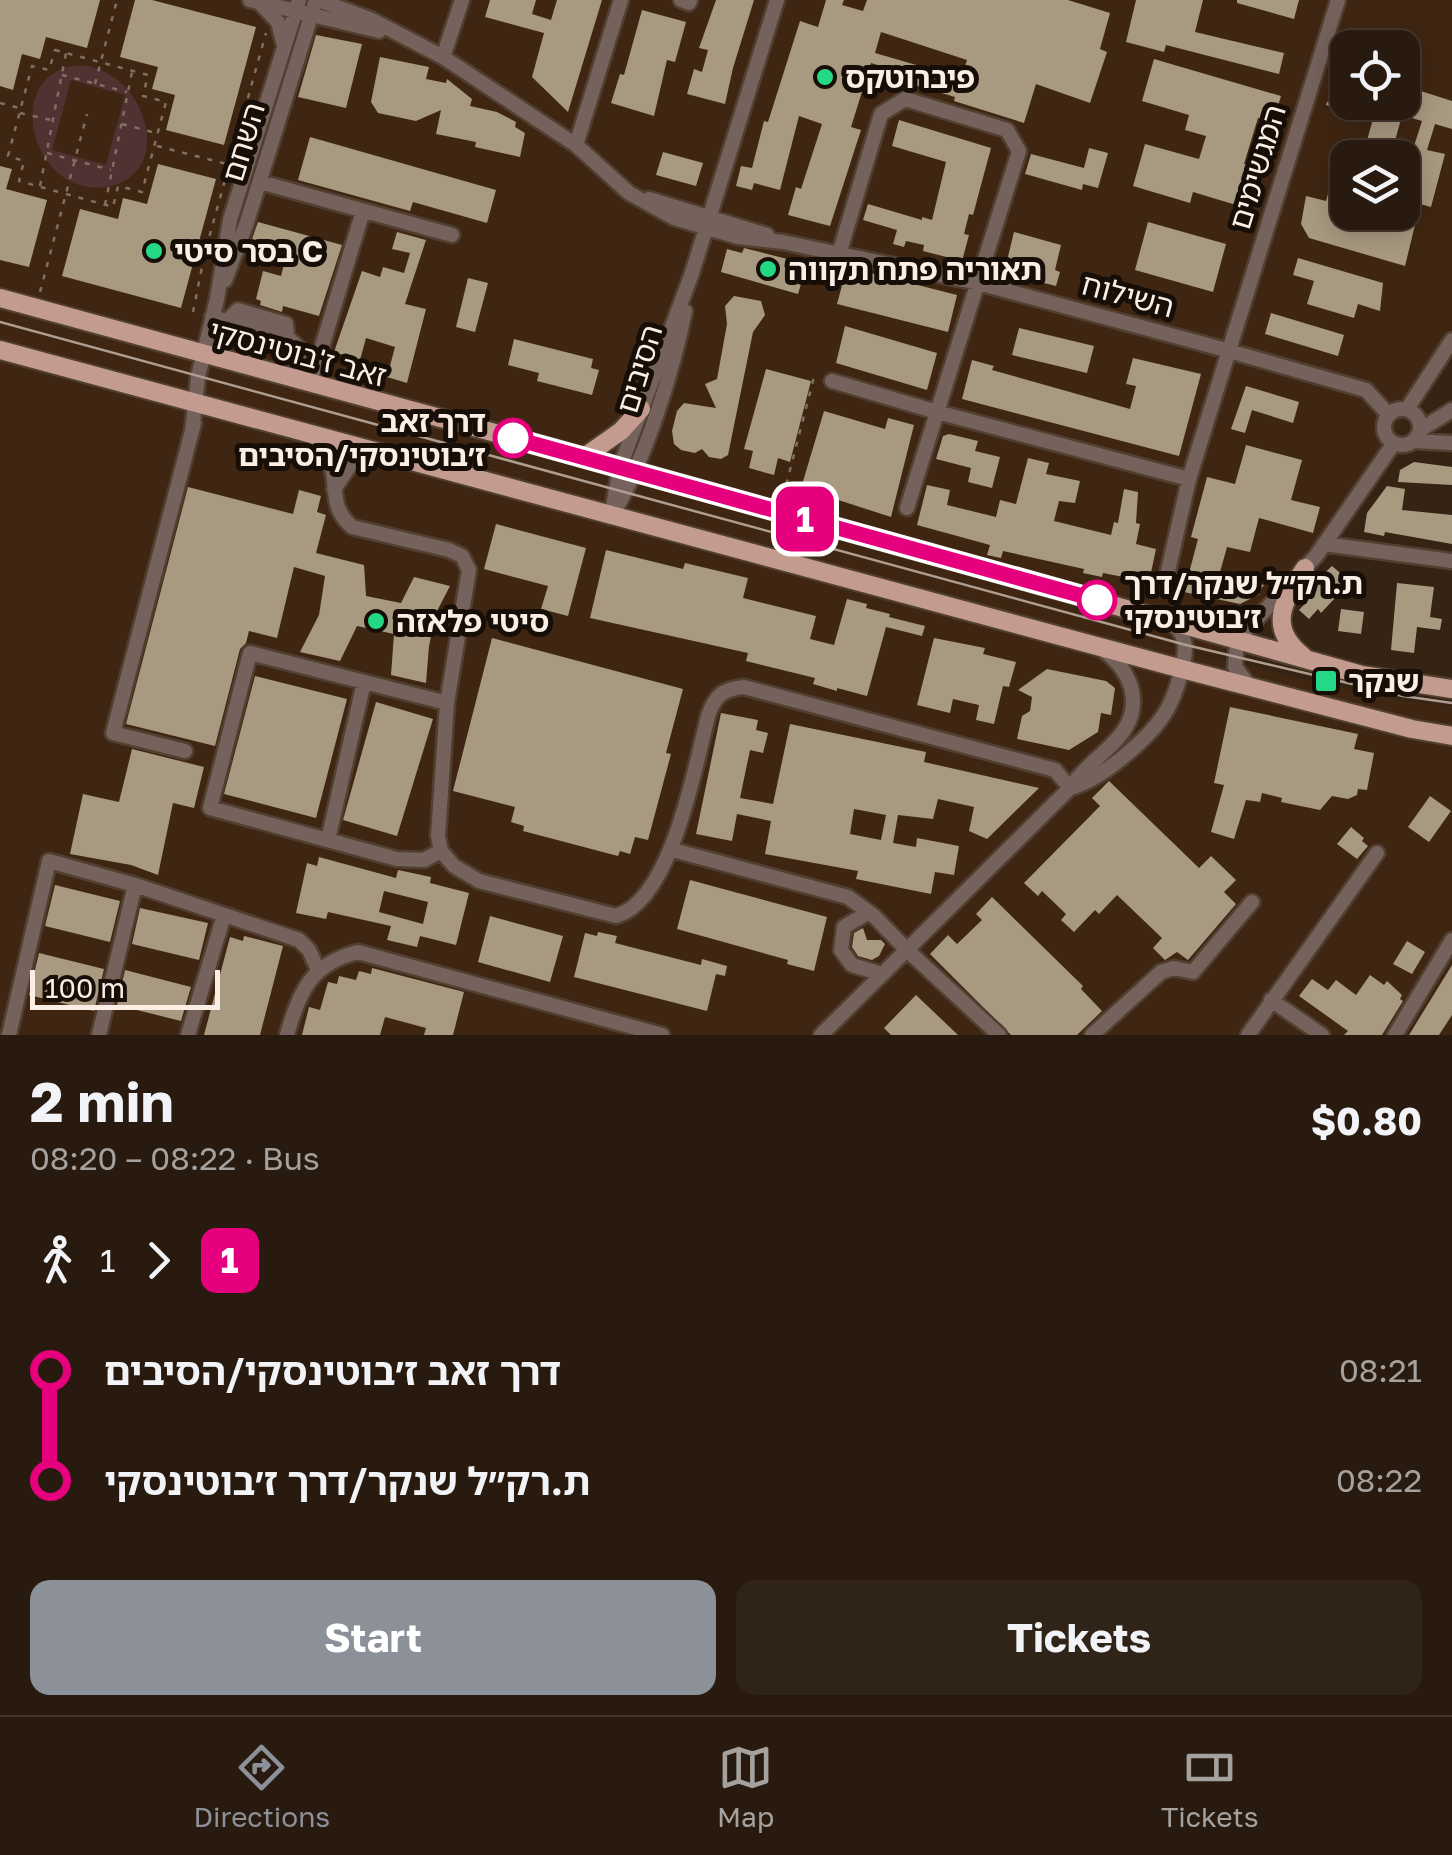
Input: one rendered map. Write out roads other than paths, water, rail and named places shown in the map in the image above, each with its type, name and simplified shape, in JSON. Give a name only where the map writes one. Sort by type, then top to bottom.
[{"type":"main road","name":"זאב ז'בוטינסקי","points":[[0,298],[202,356],[307,376],[1362,675],[1452,690]]},
{"type":"main road","points":[[0,350],[1182,670],[1452,736]]},
{"type":"main road","points":[[584,457],[621,432],[642,408]]},
{"type":"main road","points":[[1304,568],[1281,612],[1290,646],[1307,660]]},
{"type":"street","points":[[443,57],[462,0]]},
{"type":"street","points":[[576,145],[621,0]]},
{"type":"street","points":[[681,0],[690,0]]},
{"type":"street","name":"הסיבים","points":[[627,469],[642,408],[692,273],[777,0]]},
{"type":"street","name":"המגשימים","points":[[1165,584],[1189,479],[1338,0]]},
{"type":"street","points":[[254,1],[278,22],[284,46]]},
{"type":"street","name":"השילוח","points":[[254,1],[316,5],[370,19],[507,90],[629,193],[674,218],[708,222],[978,283],[1228,351],[1366,390],[1388,414]]},
{"type":"street","name":"השחם","points":[[185,751],[113,733],[192,432],[202,356],[220,318],[217,299],[225,240],[298,5]]},
{"type":"street","name":"השחם","points":[[217,299],[260,182],[316,5]]},
{"type":"street","points":[[839,254],[880,114],[905,99],[1007,130],[1019,151],[907,508]]},
{"type":"street","points":[[259,122],[277,127]]},
{"type":"street","points":[[260,182],[452,235]]},
{"type":"street","points":[[220,318],[238,310],[286,324],[286,336],[299,348],[297,373],[307,376],[362,211]]},
{"type":"street","name":"הסיבים","points":[[611,517],[674,353],[692,273]]},
{"type":"street","points":[[1411,403],[1452,340]]},
{"type":"street","points":[[832,381],[1189,479]]},
{"type":"street","points":[[1417,435],[1418,420],[1412,412],[1397,409],[1388,414],[1384,430],[1394,443],[1404,445],[1452,410]]},
{"type":"street","points":[[1417,435],[1452,443]]},
{"type":"street","points":[[313,436],[329,457],[341,517],[352,527],[449,550],[462,556],[469,570],[447,703],[438,818],[441,851],[454,866],[479,881],[616,916],[639,904],[673,850],[708,716],[714,699],[727,688],[744,686],[1055,770],[1070,788]]},
{"type":"street","points":[[1250,687],[1236,667],[1237,640],[1324,544],[1394,443]]},
{"type":"street","points":[[334,490],[351,464],[371,452]]},
{"type":"street","points":[[1324,544],[1452,562]]},
{"type":"street","points":[[1070,788],[1087,784],[1161,719],[1182,670],[1184,638],[1168,620]]},
{"type":"street","points":[[820,1035],[1070,788],[1132,721],[1129,682],[1122,667],[1100,648]]},
{"type":"street","points":[[441,851],[412,861],[210,808],[250,653],[447,703]]},
{"type":"street","points":[[328,840],[364,682]]},
{"type":"street","points":[[673,850],[848,897],[869,912],[999,1035]]},
{"type":"street","points":[[1248,1035],[1377,853]]},
{"type":"street","points":[[9,1035],[48,861],[136,885],[299,940],[309,950],[318,970]]},
{"type":"street","points":[[99,1035],[136,885]]},
{"type":"street","points":[[1092,1035],[1161,972],[1174,968],[1193,972],[1252,902]]},
{"type":"street","points":[[869,912],[844,927],[842,950],[852,966],[882,974]]},
{"type":"street","points":[[188,1035],[224,915]]},
{"type":"street","points":[[1395,1035],[1452,940]]},
{"type":"street","points":[[286,1035],[301,994],[318,970],[335,957],[358,952],[662,1035]]},
{"type":"street","points":[[1272,1000],[1322,1035]]},
{"type":"tram line","points":[[0,322],[1186,645],[1403,696],[1452,703]]},
{"type":"place","name":"פיברוטקס","points":[[825,77]]},
{"type":"place","name":"בסר סיטי C","points":[[154,251]]},
{"type":"place","name":"תאוריה פתח תקווה","points":[[768,269]]},
{"type":"place","name":"דרך זאב ז׳בוטינסקי/הסיבים","points":[[513,438]]},
{"type":"place","name":"ת.רק״ל שנקר/דרך ז׳בוטינסקי","points":[[1097,600]]},
{"type":"place","name":"סיטי פלאזה","points":[[376,621]]},
{"type":"place","name":"שנקר","points":[[1326,681]]}]
